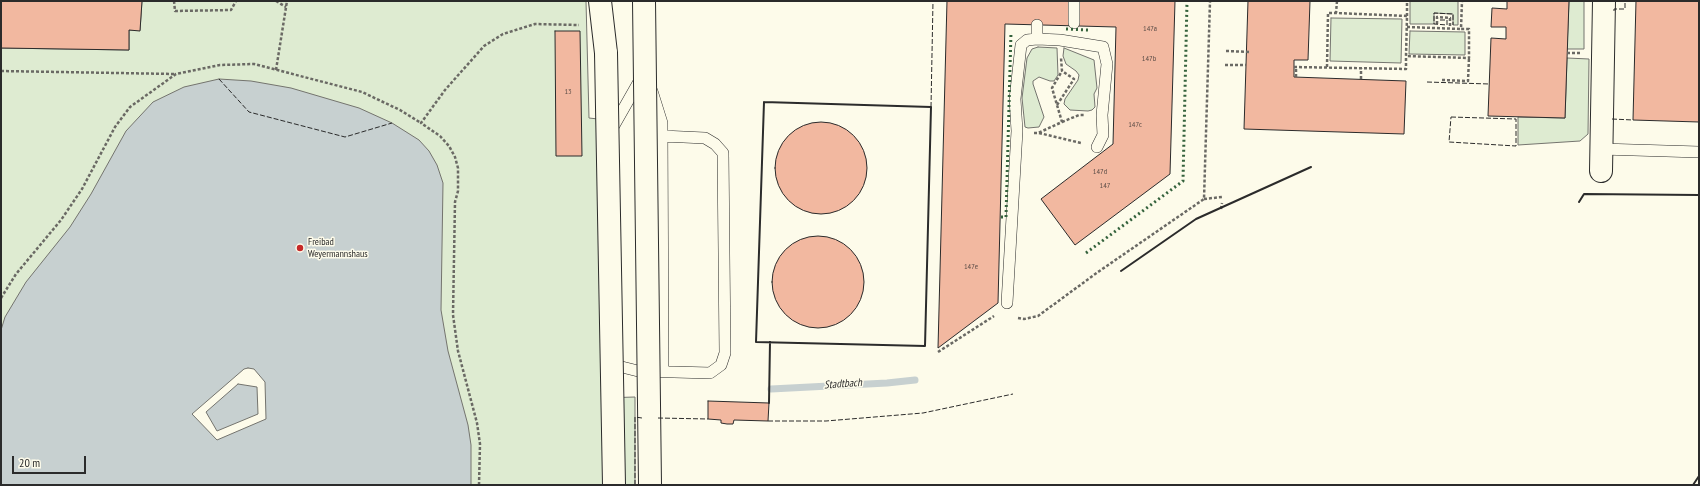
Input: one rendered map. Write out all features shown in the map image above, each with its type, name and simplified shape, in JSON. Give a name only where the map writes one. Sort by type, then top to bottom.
[{"type":"main road","points":[[600,1],[606,53]]},
{"type":"main road","points":[[607,1],[606,53],[614,485]]},
{"type":"main road","points":[[644,1],[650,485]]},
{"type":"main road","points":[[1601,171],[1604,1]]},
{"type":"lane","points":[[644,1],[646,72],[662,123],[663,371]]},
{"type":"lane","points":[[1074,1],[1074,23]]},
{"type":"lane","points":[[1037,25],[1037,39]]},
{"type":"lane","points":[[1007,303],[1017,131],[1016,99],[1021,45],[1027,40],[1060,40],[1103,47],[1107,64],[1102,115],[1103,136],[1097,147]]},
{"type":"lane","points":[[646,72],[612,128],[614,357],[618,366],[628,370],[710,373],[721,365],[725,353],[723,153],[715,144],[705,138],[662,136]]},
{"type":"lane","points":[[1602,149],[1699,152]]},
{"type":"path","points":[[174,1],[174,11],[231,10],[236,1]]},
{"type":"path","points":[[276,1],[286,7]]},
{"type":"path","points":[[276,70],[287,1]]},
{"type":"path","points":[[1204,199],[1210,1]]},
{"type":"path","points":[[1336,13],[1337,1]]},
{"type":"path","points":[[1296,77],[1295,67],[1406,69],[1407,1]]},
{"type":"path","points":[[1462,1],[1462,29]]},
{"type":"path","points":[[1327,67],[1328,13],[1407,16]]},
{"type":"path","points":[[1437,24],[1437,17],[1450,18],[1450,28]]},
{"type":"path","points":[[420,123],[450,84],[484,46],[503,34],[535,24],[582,25]]},
{"type":"path","points":[[1407,27],[1468,29],[1468,81],[1442,80]]},
{"type":"path","points":[[1060,40],[1062,71],[1052,88],[1062,122]]},
{"type":"path","points":[[1226,51],[1251,52]]},
{"type":"path","points":[[1406,56],[1468,58]]},
{"type":"path","points":[[1,71],[176,74],[220,65],[254,64],[362,92],[400,110],[440,136],[449,146],[455,157],[458,168],[458,191],[455,202],[453,315],[458,351],[477,423],[480,444],[479,485]]},
{"type":"path","points":[[1225,65],[1246,66]]},
{"type":"path","points":[[1361,68],[1361,79]]},
{"type":"path","points":[[1057,106],[1074,79],[1062,71]]},
{"type":"path","points":[[1,298],[16,274],[62,220],[82,189],[115,127],[130,107],[176,74]]},
{"type":"path","points":[[1038,133],[1079,115],[1102,115]]},
{"type":"path","points":[[1017,131],[1038,133],[1078,142]]},
{"type":"path","points":[[999,313],[1024,319],[1038,316],[1098,272],[1204,199],[1222,197]]},
{"type":"path","points":[[1221,209],[1222,203]]},
{"type":"path","points":[[938,352],[999,313],[1007,303]]},
{"type":"green space","name":"Freibad Weyermannshaus","points":[[142,1],[586,1],[589,118],[598,119],[602,398],[635,397],[635,485],[1,485],[1,48],[129,50],[129,30],[140,30]]},
{"type":"green space","points":[[1410,1],[1458,1],[1458,25],[1453,25],[1453,14],[1434,13],[1434,24],[1410,24]]},
{"type":"green space","points":[[1569,1],[1584,1],[1584,49],[1567,49]]},
{"type":"green space","points":[[1331,18],[1402,19],[1401,63],[1330,61]]},
{"type":"green space","points":[[1410,31],[1465,32],[1465,55],[1409,54]]},
{"type":"green space","points":[[1038,47],[1057,48],[1058,75],[1054,81],[1039,77],[1033,81],[1044,117],[1039,127],[1028,128],[1025,127],[1022,98],[1027,58],[1032,49]]},
{"type":"green space","points":[[1064,48],[1094,60],[1097,88],[1094,94],[1095,107],[1092,110],[1070,110],[1064,104],[1065,99],[1078,80],[1079,75],[1066,64],[1063,56]]},
{"type":"green space","points":[[1567,58],[1589,59],[1588,134],[1580,141],[1518,145],[1518,117],[1565,118]]},
{"type":"shaded area","points":[[219,79],[251,81],[291,88],[359,108],[392,123],[419,140],[429,151],[437,165],[443,183],[441,310],[448,351],[468,425],[471,445],[471,485],[1,485],[1,330],[5,317],[26,282],[70,227],[91,194],[126,131],[153,102],[184,87]]},
{"type":"pier","points":[[244,369],[254,369],[265,382],[266,419],[217,440],[192,414]],"holes":[[[238,384],[257,387],[258,414],[217,431],[206,412]]]},
{"type":"building","points":[[1,1],[142,1],[140,31],[129,30],[129,50],[1,48]]},
{"type":"building","points":[[947,1],[1175,1],[1170,174],[1075,245],[1041,199],[1113,144],[1116,27],[1005,24],[998,303],[938,348]]},
{"type":"building","points":[[1248,1],[1310,1],[1308,60],[1294,60],[1294,77],[1406,81],[1404,134],[1244,129]]},
{"type":"building","points":[[1507,1],[1569,1],[1565,118],[1488,116],[1491,38],[1506,39],[1506,27],[1491,27],[1492,8],[1507,9]]},
{"type":"building","points":[[1636,1],[1699,1],[1699,122],[1633,120]]},
{"type":"building","points":[[555,31],[580,31],[582,156],[556,156]]},
{"type":"building","points":[[821,122],[839,125],[854,135],[864,150],[867,168],[864,186],[854,201],[839,211],[821,214],[803,211],[788,201],[778,186],[775,168],[778,150],[788,135],[803,125]]},
{"type":"building","points":[[818,236],[836,239],[851,249],[861,264],[864,282],[861,300],[851,315],[836,325],[818,328],[800,325],[785,315],[775,300],[772,282],[775,264],[785,249],[800,239]]},
{"type":"building","points":[[708,401],[769,403],[768,421],[734,420],[733,424],[727,424],[721,423],[721,420],[708,419]]},
{"type":"waterway","name":"Stadtbach","points":[[771,389],[887,383],[915,380]]},
{"type":"hedge","points":[[1086,253],[1183,181],[1187,1]]},
{"type":"hedge","points":[[1066,29],[1088,30]]},
{"type":"hedge","points":[[1001,217],[1006,217],[1011,32]]},
{"type":"fence","points":[[931,107],[933,1]]},
{"type":"fence","points":[[1614,11],[1614,9],[1625,9],[1625,1]]},
{"type":"fence","points":[[1440,20],[1447,20],[1447,25],[1434,24],[1434,13],[1453,14],[1453,25]]},
{"type":"fence","points":[[219,79],[249,112],[345,137],[392,123]]},
{"type":"fence","points":[[1427,82],[1489,84]]},
{"type":"fence","points":[[1451,117],[1516,119],[1516,146],[1449,142],[1451,117]]},
{"type":"fence","points":[[1612,119],[1633,120]]},
{"type":"fence","points":[[768,421],[826,421],[923,413],[1013,394]]},
{"type":"fence","points":[[635,485],[635,417],[642,418]]},
{"type":"fence","points":[[658,418],[708,419]]},
{"type":"wall","points":[[764,102],[931,107],[925,346],[756,342],[764,102]]},
{"type":"wall","points":[[1121,271],[1196,219],[1311,167]]},
{"type":"wall","points":[[1579,202],[1584,194],[1699,195]]},
{"type":"wall","points":[[769,403],[770,342]]},
{"type":"wall","points":[[1693,485],[1699,476]]},
{"type":"place","name":"Freibad Weyermannshaus","points":[[300,248]]}]
